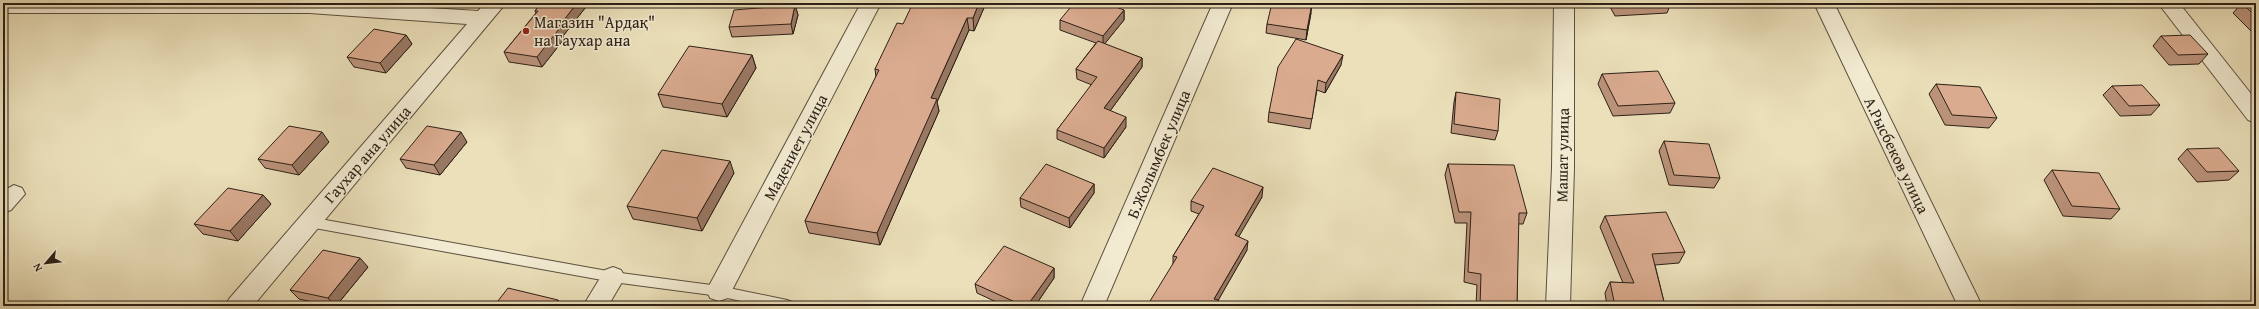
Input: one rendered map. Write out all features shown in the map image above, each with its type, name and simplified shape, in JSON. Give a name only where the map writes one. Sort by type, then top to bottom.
[{"type":"street","name":"Мадениет улица","points":[[719,291],[871,3]]},
{"type":"street","name":"Б.Жолымбек улица","points":[[1092,306],[1223,3]]},
{"type":"street","name":"Машат улица","points":[[1558,306],[1563,168],[1564,3]]},
{"type":"street","name":"А.Рысбеков улица","points":[[1824,3],[1970,306]]},
{"type":"street","points":[[2168,3],[2256,115]]},
{"type":"street","points":[[3,7],[310,5],[490,10]]},
{"type":"street","name":"Гаухар ана улица","points":[[238,306],[490,10]]},
{"type":"street","points":[[595,306],[612,276]]},
{"type":"lane","points":[[309,222],[612,276],[719,291],[787,306]]},
{"type":"building","points":[[541,3],[577,3],[537,57],[504,52],[538,11],[535,11]]},
{"type":"building","points":[[913,3],[979,3],[973,18],[967,18],[931,98],[937,99],[877,233],[805,221],[879,70],[875,69],[897,23],[903,24]]},
{"type":"building","points":[[1074,3],[1105,3],[1124,10],[1103,36],[1060,20]]},
{"type":"building","points":[[1272,3],[1312,3],[1307,30],[1267,24]]},
{"type":"building","points":[[1617,3],[1671,3],[1619,6]]},
{"type":"building","points":[[2242,3],[2256,3],[2256,17]]},
{"type":"building","points":[[795,5],[791,24],[729,27],[734,10]]},
{"type":"building","points":[[374,29],[406,35],[380,63],[347,57]]},
{"type":"building","points":[[2190,35],[2208,54],[2178,55],[2161,36]]},
{"type":"building","points":[[1296,39],[1343,55],[1326,83],[1318,80],[1312,119],[1269,112],[1278,67]]},
{"type":"building","points":[[1098,41],[1142,58],[1104,108],[1126,117],[1104,148],[1057,130],[1097,77],[1076,69]]},
{"type":"building","points":[[689,46],[752,55],[722,104],[658,94]]},
{"type":"building","points":[[1658,71],[1675,103],[1618,106],[1602,74]]},
{"type":"building","points":[[1936,84],[1980,87],[1997,118],[1952,115]]},
{"type":"building","points":[[2142,85],[2160,105],[2129,106],[2112,86]]},
{"type":"building","points":[[1456,92],[1500,99],[1498,131],[1454,124]]},
{"type":"building","points":[[289,126],[322,132],[292,165],[258,159]]},
{"type":"building","points":[[427,126],[461,132],[434,165],[400,159]]},
{"type":"building","points":[[1664,141],[1709,144],[1720,178],[1674,175]]},
{"type":"building","points":[[2219,148],[2239,171],[2207,172],[2187,149]]},
{"type":"building","points":[[662,150],[730,161],[697,218],[627,206]]},
{"type":"building","points":[[1046,164],[1094,184],[1069,218],[1020,198]]},
{"type":"building","points":[[1448,164],[1514,165],[1527,213],[1519,213],[1517,306],[1480,306],[1481,274],[1468,272],[1471,212],[1459,212]]},
{"type":"building","points":[[1213,168],[1263,187],[1235,235],[1248,241],[1214,299],[1218,300],[1215,306],[1147,306],[1177,257],[1173,256],[1204,206],[1191,201]]},
{"type":"building","points":[[2052,170],[2099,173],[2120,209],[2072,206]]},
{"type":"building","points":[[228,188],[263,195],[230,231],[194,224]]},
{"type":"building","points":[[1666,212],[1685,252],[1652,254],[1665,306],[1615,306],[1610,282],[1634,283],[1605,216]]},
{"type":"building","points":[[1004,246],[1054,268],[1027,306],[975,284]]},
{"type":"building","points":[[323,250],[360,258],[328,298],[290,290]]},
{"type":"building","points":[[508,288],[558,300],[554,306],[494,306]]},
{"type":"place","name":"Магазин \"Ардақ\" на Гаухар ана","points":[[526,31]]}]
